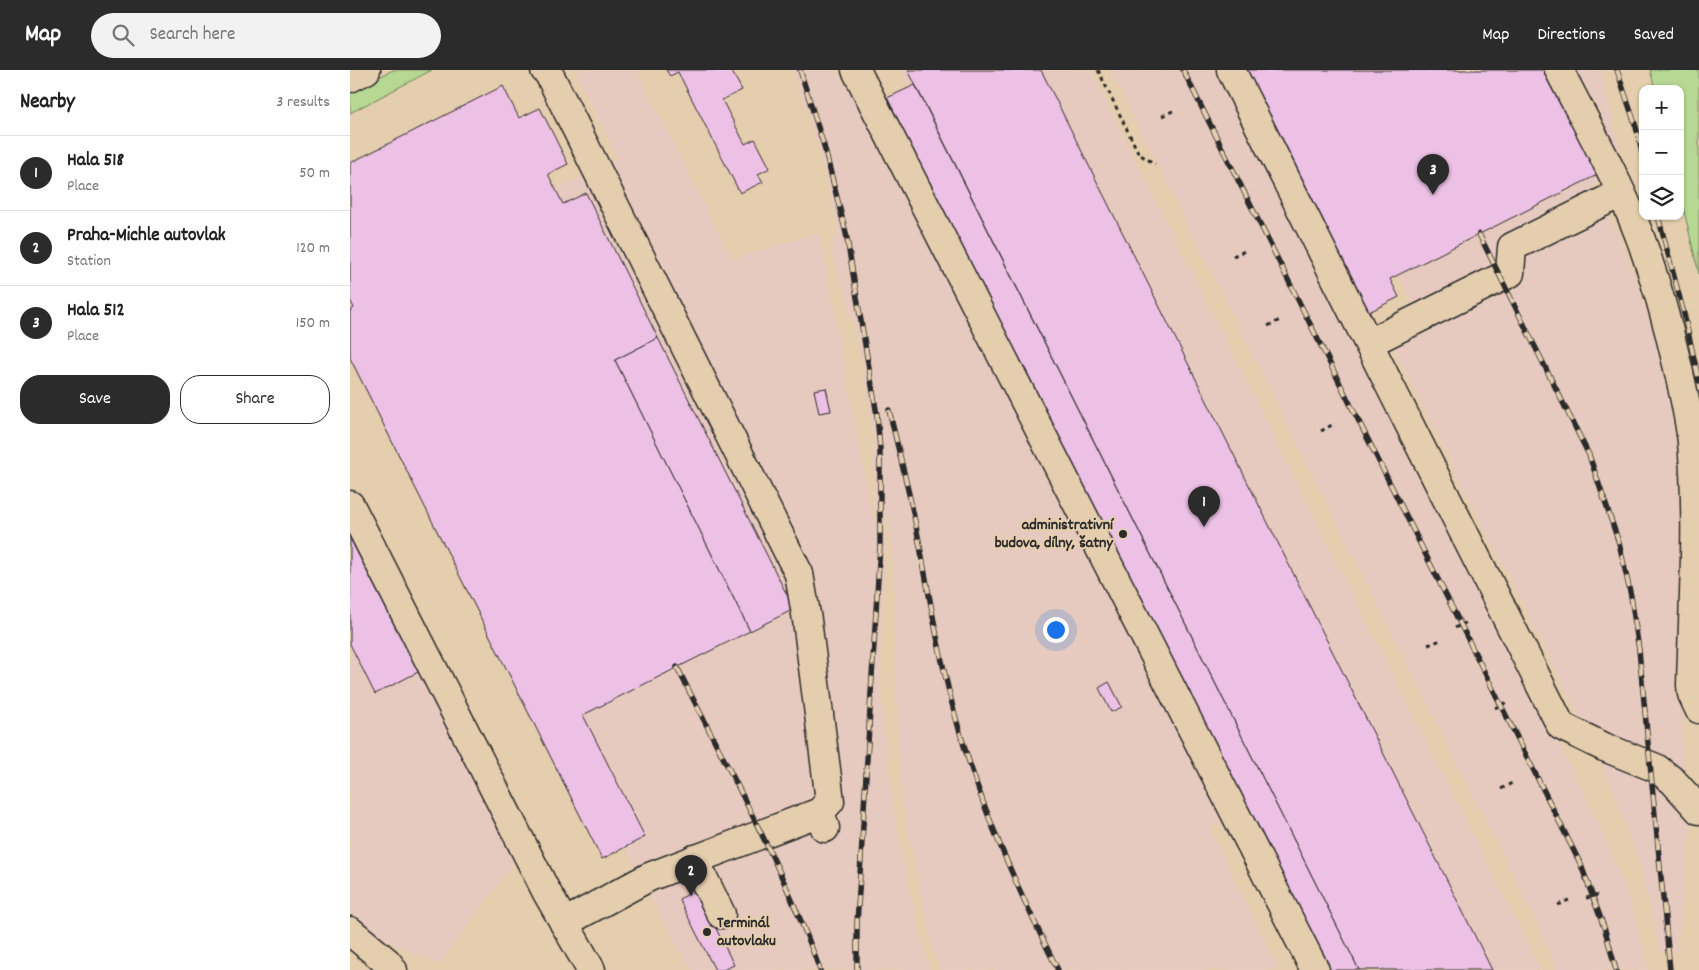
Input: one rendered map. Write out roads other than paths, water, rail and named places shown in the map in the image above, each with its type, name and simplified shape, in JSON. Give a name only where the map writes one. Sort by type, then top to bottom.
[{"type":"lane","points":[[350,78],[366,70]]},
{"type":"lane","points":[[545,70],[548,72],[799,574],[808,620],[830,801],[822,820],[694,859],[649,878],[564,923]]},
{"type":"lane","points":[[856,70],[1315,970]]},
{"type":"lane","points":[[1231,70],[1561,726],[1656,768],[1674,781],[1699,810]]},
{"type":"lane","points":[[1559,70],[1621,193],[1640,237],[1659,296],[1684,395],[1692,441],[1696,530],[1691,685],[1692,694],[1699,709]]},
{"type":"lane","points":[[1369,343],[1510,273],[1512,247],[1621,193]]},
{"type":"lane","points":[[350,505],[541,882],[591,970]]},
{"type":"lane","points":[[694,859],[721,914]]},
{"type":"lane","points":[[350,931],[387,962],[393,970]]},
{"type":"railway","points":[[800,70],[824,146],[846,233],[877,415],[880,449],[880,545],[857,924],[857,970]]},
{"type":"railway","points":[[1183,70],[1581,865],[1605,930],[1616,970]]},
{"type":"railway","points":[[1617,70],[1639,139]]},
{"type":"railway","points":[[1659,220],[1684,314],[1699,381]]},
{"type":"railway","points":[[1479,234],[1589,455],[1619,543],[1631,596],[1639,650],[1670,970]]},
{"type":"railway","points":[[889,410],[915,521],[946,678],[959,729],[979,791],[1003,852],[1058,970]]},
{"type":"railway","points":[[677,667],[789,892],[820,970]]},
{"type":"place","name":"Hala 512","points":[[1433,195]]},
{"type":"place","name":"Hala 518","points":[[1204,527]]},
{"type":"place","name":"administrativní budova, dílny, šatny","points":[[1123,534]]},
{"type":"place","name":"Praha-Michle autovlak","points":[[691,896]]},
{"type":"place","name":"Terminál autovlaku","points":[[707,932]]}]
